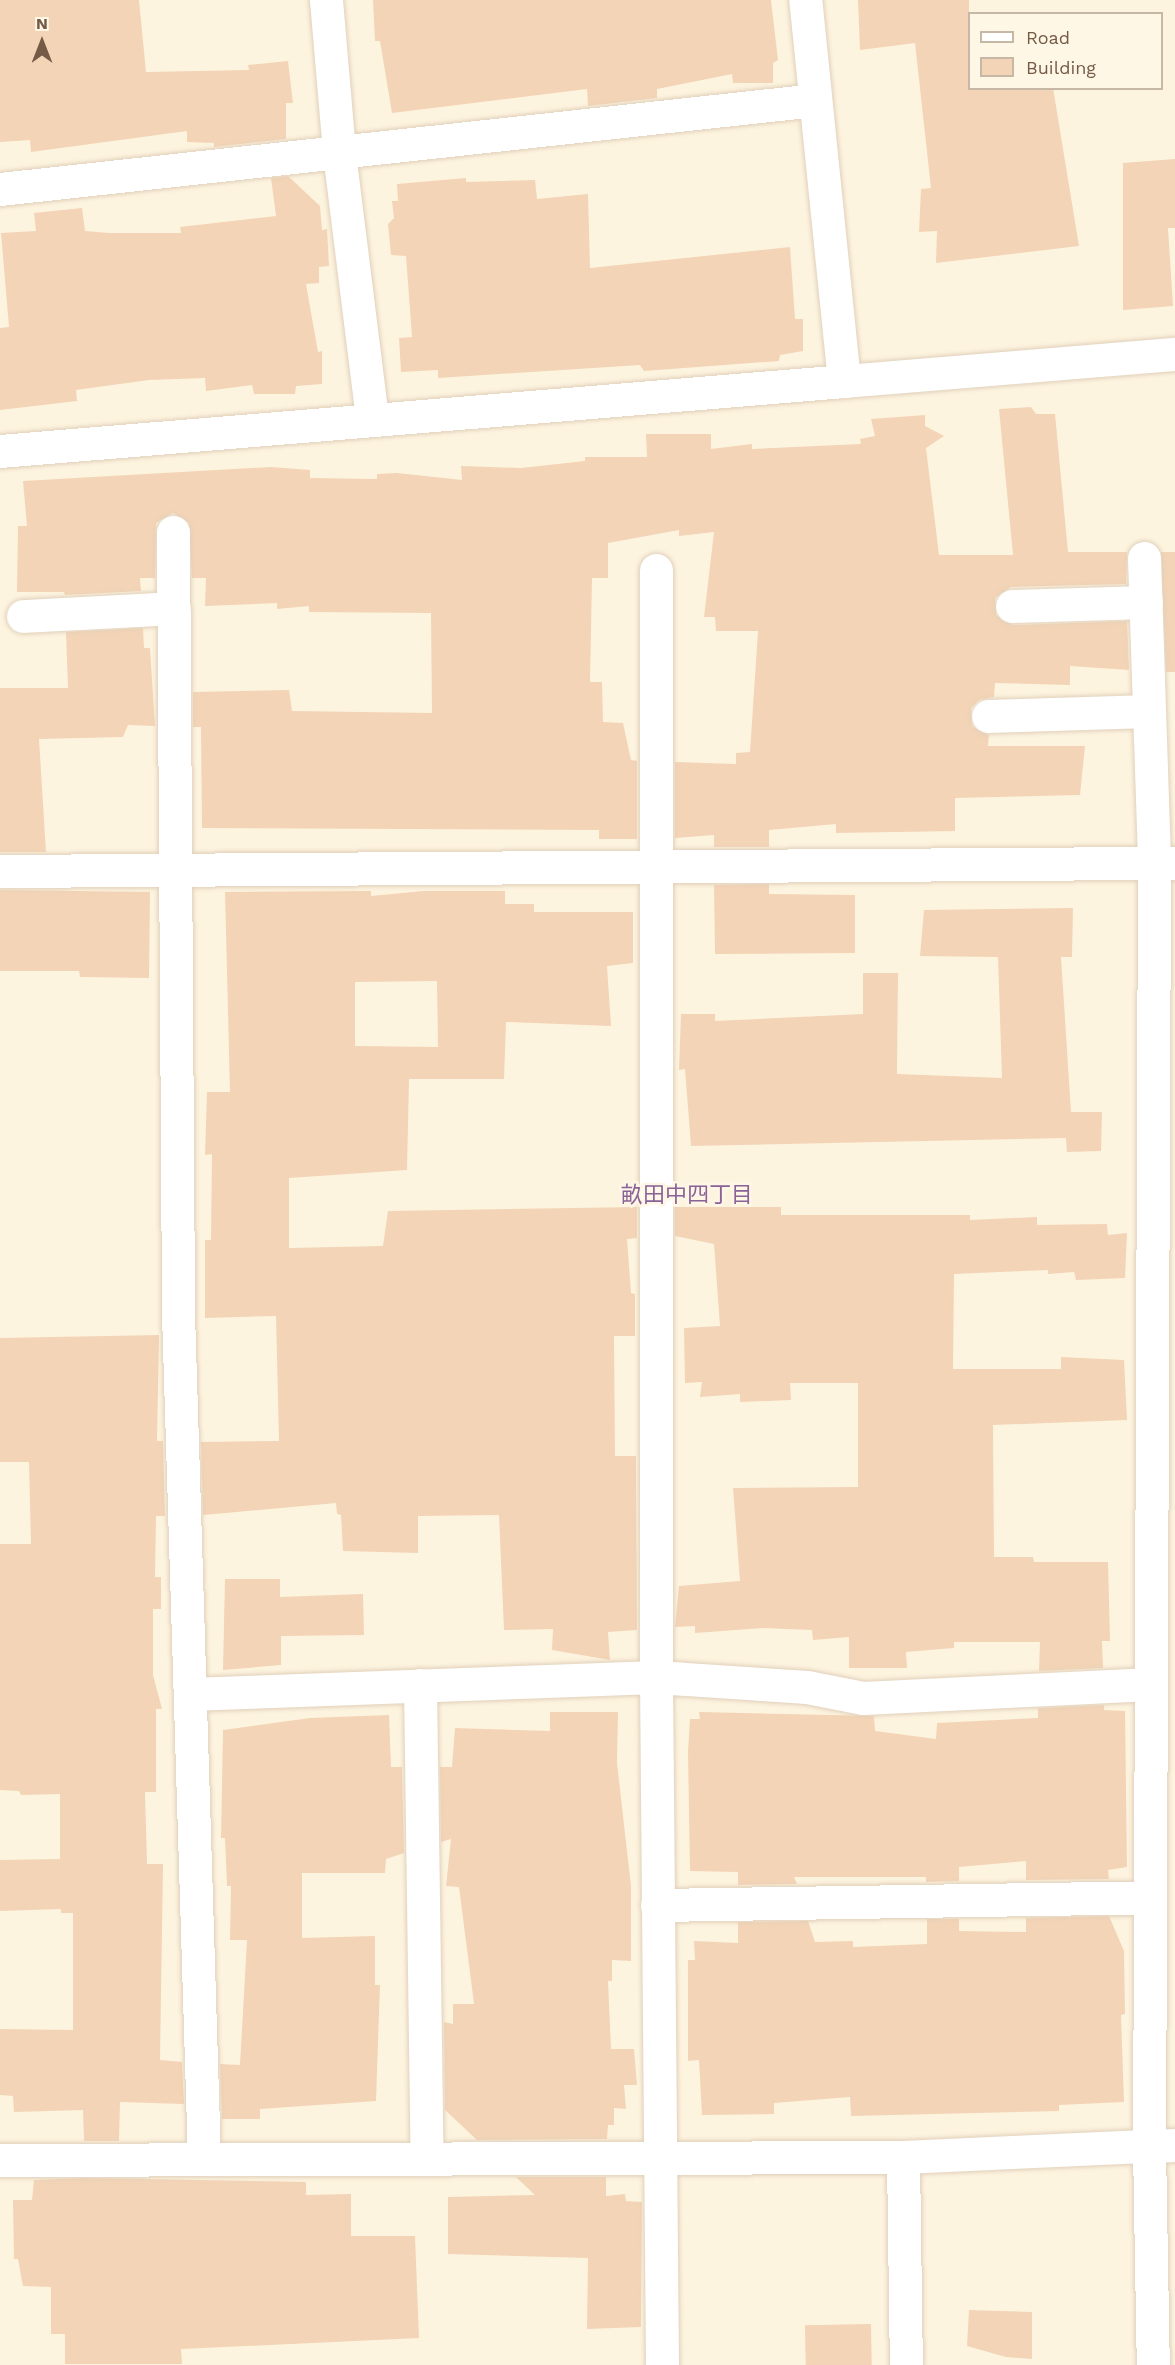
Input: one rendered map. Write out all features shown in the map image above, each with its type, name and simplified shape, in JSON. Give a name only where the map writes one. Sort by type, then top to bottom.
[{"type":"street","points":[[326,0],[339,153],[372,418]]},
{"type":"street","points":[[805,0],[844,381]]},
{"type":"street","points":[[0,189],[815,100]]},
{"type":"street","points":[[0,451],[372,418],[1175,354]]},
{"type":"street","points":[[173,532],[178,1313],[204,2158]]},
{"type":"street","points":[[1144,558],[1158,727],[1165,863],[1151,1684],[1150,1897],[1162,2146],[1153,2365]]},
{"type":"street","points":[[656,570],[656,1677],[662,2365]]},
{"type":"street","points":[[1012,606],[1146,602]]},
{"type":"street","points":[[23,616],[174,608]]},
{"type":"street","points":[[988,716],[1158,727]]},
{"type":"street","points":[[0,871],[1165,863]]},
{"type":"street","points":[[190,1694],[656,1677],[807,1687],[863,1698],[1151,1684]]},
{"type":"street","points":[[420,1685],[427,2158]]},
{"type":"street","points":[[657,1905],[1150,1897]]},
{"type":"street","points":[[0,2160],[903,2157],[1162,2146]]},
{"type":"street","points":[[903,2157],[906,2365]]},
{"type":"building","points":[[0,0],[139,0],[146,72],[249,70],[248,65],[288,61],[293,103],[286,103],[286,139],[214,147],[214,143],[187,142],[187,131],[31,152],[30,140],[0,142]]},
{"type":"building","points":[[373,0],[771,0],[778,60],[773,63],[773,83],[733,83],[732,74],[657,89],[657,98],[588,106],[587,89],[392,113],[380,41],[375,41]]},
{"type":"building","points":[[858,0],[969,0],[968,90],[1053,90],[1079,246],[936,263],[937,231],[919,232],[921,189],[931,188],[915,43],[860,50]]},
{"type":"building","points":[[1175,159],[1175,228],[1168,228],[1173,306],[1123,310],[1123,163]]},
{"type":"building","points":[[288,176],[320,206],[322,230],[327,229],[329,266],[319,267],[319,283],[306,284],[318,352],[322,351],[322,384],[296,386],[295,394],[254,394],[252,385],[206,391],[205,378],[149,380],[76,390],[77,401],[0,410],[0,328],[9,327],[1,233],[36,231],[34,213],[82,208],[85,231],[109,233],[181,233],[180,227],[276,216],[271,178]]},
{"type":"building","points":[[466,178],[466,182],[535,180],[537,199],[588,194],[590,268],[790,247],[795,319],[803,319],[803,351],[780,355],[779,361],[644,371],[640,365],[438,378],[438,370],[401,372],[399,338],[412,337],[406,256],[391,255],[388,224],[394,218],[392,201],[398,201],[397,184]]},
{"type":"building","points":[[1031,407],[1036,414],[1055,414],[1068,552],[1127,552],[1126,584],[1011,587],[995,598],[996,615],[1013,625],[1127,621],[1129,670],[1070,666],[1070,685],[995,683],[994,697],[979,700],[971,708],[972,726],[989,735],[988,746],[1085,746],[1080,795],[955,798],[955,831],[836,833],[836,824],[769,830],[769,847],[714,847],[714,835],[675,838],[675,762],[736,764],[736,753],[750,752],[758,631],[716,631],[715,617],[704,617],[714,532],[679,536],[679,530],[608,543],[608,578],[592,578],[590,682],[602,682],[603,722],[623,723],[631,760],[637,761],[637,839],[599,839],[599,830],[202,828],[201,727],[193,727],[193,692],[289,690],[292,711],[432,713],[431,613],[309,612],[309,606],[277,609],[277,603],[205,606],[206,578],[192,578],[189,523],[173,513],[156,523],[155,578],[140,578],[141,591],[65,595],[64,592],[17,592],[18,526],[27,526],[23,481],[271,467],[310,470],[310,478],[377,479],[377,474],[397,473],[462,480],[461,466],[521,468],[585,461],[585,457],[647,457],[646,434],[711,434],[711,449],[752,444],[752,449],[861,444],[860,439],[875,436],[871,419],[925,415],[925,426],[944,436],[926,448],[939,555],[1013,555],[999,409]]},
{"type":"building","points":[[1161,552],[1175,552],[1175,672],[1166,672]]},
{"type":"building","points":[[143,628],[144,648],[150,648],[155,726],[128,725],[123,737],[39,739],[46,852],[0,852],[0,688],[68,688],[66,632]]},
{"type":"building","points":[[769,884],[769,894],[855,895],[855,953],[715,954],[714,885]]},
{"type":"building","points":[[0,890],[150,892],[149,978],[80,977],[79,971],[0,971]]},
{"type":"building","points":[[371,891],[371,896],[424,891],[505,891],[505,904],[534,904],[534,912],[633,912],[633,963],[607,966],[611,1026],[506,1022],[504,1079],[409,1079],[407,1170],[289,1178],[289,1248],[383,1246],[388,1211],[637,1207],[637,1238],[627,1239],[631,1293],[635,1294],[635,1336],[614,1336],[615,1456],[636,1456],[637,1630],[608,1632],[610,1660],[552,1650],[553,1629],[504,1630],[499,1515],[418,1516],[418,1553],[343,1551],[341,1515],[337,1514],[336,1503],[203,1515],[201,1442],[279,1441],[276,1316],[205,1318],[205,1240],[211,1240],[212,1154],[205,1155],[207,1092],[230,1092],[225,892]],"holes":[[[437,981],[438,1047],[355,1046],[355,982]]]},
{"type":"building","points":[[1073,908],[1072,957],[1061,957],[1071,1112],[1102,1112],[1101,1151],[1067,1152],[1066,1138],[691,1146],[685,1069],[679,1070],[681,1014],[715,1014],[715,1021],[863,1014],[863,973],[898,973],[897,1074],[1002,1078],[998,957],[920,956],[924,910]]},
{"type":"building","points":[[675,1207],[781,1207],[781,1215],[970,1215],[970,1220],[1037,1217],[1037,1225],[1107,1224],[1108,1235],[1127,1233],[1125,1278],[1076,1280],[1074,1272],[1048,1274],[1048,1270],[954,1274],[953,1369],[1061,1369],[1061,1357],[1124,1360],[1127,1420],[993,1425],[994,1557],[1033,1557],[1034,1562],[1108,1562],[1110,1641],[1102,1641],[1103,1668],[1039,1671],[1040,1642],[954,1642],[954,1648],[906,1652],[907,1668],[849,1668],[849,1637],[813,1640],[812,1630],[763,1628],[695,1633],[695,1626],[675,1627],[679,1586],[740,1581],[733,1488],[858,1487],[858,1383],[790,1383],[791,1400],[740,1402],[740,1394],[700,1397],[702,1382],[685,1383],[684,1328],[720,1326],[714,1244],[675,1236]]},
{"type":"building","points":[[159,1335],[157,1441],[163,1441],[165,1516],[156,1516],[155,1577],[161,1577],[161,1609],[153,1609],[153,1675],[162,1709],[156,1709],[156,1792],[145,1792],[147,1864],[163,1864],[160,2060],[182,2062],[184,2104],[120,2102],[119,2141],[84,2141],[83,2110],[14,2112],[13,2096],[0,2095],[0,2029],[73,2030],[73,1913],[61,1913],[61,1909],[0,1911],[0,1860],[60,1859],[60,1794],[21,1795],[19,1791],[0,1790],[0,1544],[31,1544],[29,1462],[0,1462],[0,1338]]},
{"type":"building","points":[[225,1579],[280,1579],[280,1597],[363,1594],[364,1635],[281,1636],[281,1665],[223,1670]]},
{"type":"building","points":[[1104,1705],[1104,1710],[1125,1711],[1127,1867],[1108,1870],[1109,1879],[1026,1880],[1026,1861],[959,1867],[959,1881],[926,1882],[926,1877],[794,1877],[797,1884],[738,1885],[738,1872],[690,1871],[688,1752],[690,1719],[700,1719],[699,1712],[874,1716],[875,1731],[936,1739],[937,1723],[1038,1718],[1038,1708]]},
{"type":"building","points":[[550,1712],[618,1712],[617,1763],[631,1886],[631,1961],[612,1960],[612,1981],[608,1981],[611,2049],[634,2049],[637,2085],[624,2085],[626,2109],[614,2108],[614,2125],[608,2125],[607,2139],[477,2140],[445,2110],[444,2022],[453,2024],[453,2004],[474,2004],[459,1887],[446,1886],[451,1839],[441,1842],[440,1767],[452,1767],[455,1728],[550,1731]]},
{"type":"building","points":[[389,1715],[391,1767],[402,1767],[404,1853],[386,1859],[385,1873],[302,1873],[302,1938],[375,1936],[375,1985],[380,1985],[376,2101],[260,2109],[260,2119],[222,2119],[220,2064],[240,2065],[247,1940],[230,1940],[231,1886],[227,1886],[225,1838],[221,1838],[223,1730],[310,1718]]},
{"type":"building","points":[[1109,1916],[1124,1951],[1125,2014],[1121,2015],[1124,2102],[1059,2105],[1059,2111],[851,2116],[850,2097],[774,2103],[774,2114],[702,2115],[699,2060],[688,2061],[688,1960],[695,1960],[694,1941],[738,1943],[738,1922],[808,1921],[815,1942],[853,1941],[853,1947],[927,1944],[927,1919],[959,1919],[959,1931],[1026,1932],[1026,1918]]},
{"type":"building","points":[[516,2177],[606,2177],[606,2196],[625,2194],[626,2201],[642,2202],[641,2327],[587,2329],[588,2258],[448,2254],[448,2197],[535,2195]]},
{"type":"building","points":[[85,2178],[306,2182],[306,2195],[351,2194],[351,2236],[415,2236],[419,2338],[181,2349],[182,2364],[65,2364],[65,2334],[51,2334],[51,2287],[23,2286],[18,2259],[14,2259],[13,2200],[32,2200],[34,2180]]},
{"type":"building","points":[[969,2310],[1032,2312],[1032,2359],[1006,2357],[967,2346]]},
{"type":"building","points":[[871,2324],[872,2365],[806,2365],[805,2325]]},
{"type":"district","name":"畝田中四丁目","points":[[687,1195]]}]
